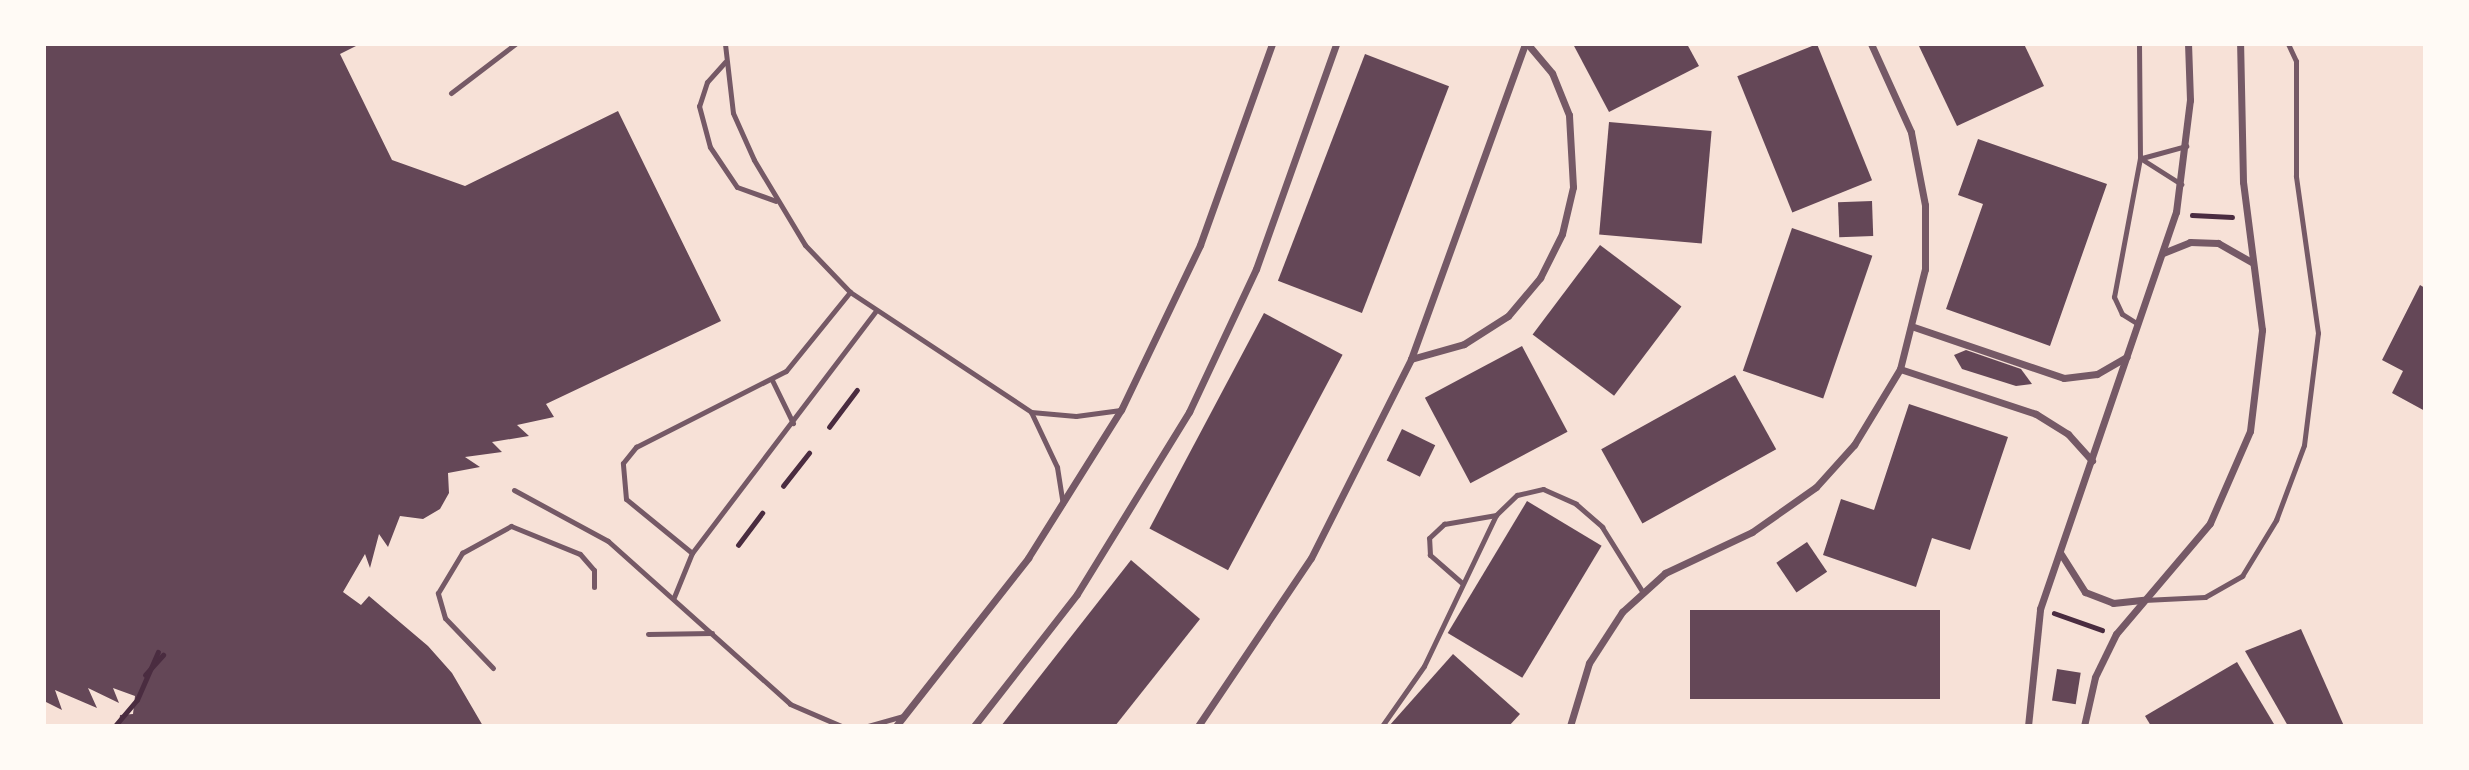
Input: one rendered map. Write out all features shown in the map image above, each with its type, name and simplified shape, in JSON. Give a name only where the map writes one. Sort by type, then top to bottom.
[{"type":"street","points":[[896,726],[1063,506],[1121,410],[1200,245],[1272,44]]},
{"type":"street","points":[[974,726],[1077,594],[1189,411],[1262,256],[1336,44]]},
{"type":"street","points":[[1198,726],[1311,558],[1411,359],[1526,44],[1552,73],[1569,115],[1573,187],[1562,234],[1541,278],[1508,316],[1464,344],[1411,359]]},
{"type":"street","points":[[1570,726],[1597,649],[1642,591],[1685,561],[1775,519],[1816,487],[1854,445],[1900,369],[1914,327],[1927,237],[1920,168],[1871,44]]},
{"type":"street","points":[[2028,726],[2040,608],[2176,212],[2186,146],[2188,44]]},
{"type":"street","points":[[2084,726],[2095,677],[2116,634],[2210,523],[2250,431],[2262,364],[2246,213],[2240,44]]},
{"type":"street","points":[[2163,253],[2190,242],[2218,243],[2253,263]]},
{"type":"street","points":[[1914,327],[2064,378],[2097,374],[2127,357]]},
{"type":"street","points":[[1900,369],[2036,414],[2068,434],[2092,461]]},
{"type":"street","points":[[2060,554],[2074,581],[2092,595],[2113,603],[2144,600]]},
{"type":"lane","points":[[451,93],[515,44]]},
{"type":"lane","points":[[725,44],[724,62],[733,113],[777,202],[818,261],[849,292],[875,312],[1031,412],[1076,416],[1121,410]]},
{"type":"lane","points":[[2138,44],[2140,158],[2114,297],[2122,314],[2138,324]]},
{"type":"lane","points":[[2144,600],[2205,597],[2242,576],[2276,520],[2304,445],[2318,333],[2296,176],[2296,61],[2288,44]]},
{"type":"lane","points":[[724,62],[701,98],[710,147],[737,187],[777,202]]},
{"type":"lane","points":[[2140,158],[2186,146]]},
{"type":"lane","points":[[2140,158],[2181,184]]},
{"type":"lane","points":[[692,553],[626,499],[623,463],[636,447],[772,380],[802,357],[849,292]]},
{"type":"lane","points":[[674,597],[692,553],[875,312]]},
{"type":"lane","points":[[772,380],[793,423]]},
{"type":"lane","points":[[1031,412],[1057,467],[1063,506]]},
{"type":"lane","points":[[514,490],[608,541],[674,597],[790,704],[841,726]]},
{"type":"lane","points":[[1462,583],[1430,555],[1429,538],[1444,524],[1496,514],[1529,490],[1561,495],[1602,527],[1642,591]]},
{"type":"lane","points":[[1382,726],[1424,666],[1496,514]]},
{"type":"lane","points":[[493,668],[445,618],[438,593],[462,553],[511,526],[580,554],[594,570],[594,587]]},
{"type":"lane","points":[[648,634],[712,633]]},
{"type":"lane","points":[[868,726],[908,713]]},
{"type":"path","points":[[2176,212],[2246,213]]},
{"type":"path","points":[[829,427],[857,390]]},
{"type":"path","points":[[783,486],[809,453]]},
{"type":"path","points":[[738,545],[762,513]]},
{"type":"path","points":[[2040,608],[2116,634]]},
{"type":"path","points":[[116,726],[137,700],[145,675],[160,653]]},
{"type":"building","points":[[44,44],[360,44],[340,54],[392,160],[465,186],[618,111],[721,321],[546,404],[554,417],[517,425],[529,436],[492,442],[502,452],[465,457],[480,467],[448,473],[449,493],[440,509],[423,519],[400,516],[388,547],[379,534],[370,568],[365,554],[343,592],[361,605],[369,596],[428,646],[452,673],[483,726],[119,726],[120,715],[133,714],[135,696],[113,688],[119,703],[88,688],[97,708],[55,690],[62,710],[44,701]]},
{"type":"building","points":[[1573,44],[1687,44],[1699,66],[1609,112]]},
{"type":"building","points":[[1817,44],[1872,180],[1792,213],[1737,76]]},
{"type":"building","points":[[1918,44],[2024,44],[2044,86],[1957,126]]},
{"type":"building","points":[[1365,54],[1449,86],[1362,313],[1278,281]]},
{"type":"building","points":[[1609,122],[1712,131],[1702,244],[1599,235]]},
{"type":"building","points":[[1978,139],[2107,184],[2050,346],[1946,309],[1983,204],[1958,195]]},
{"type":"building","points":[[1872,201],[1873,236],[1839,237],[1838,202]]},
{"type":"building","points":[[1792,228],[1872,256],[1823,398],[1743,371]]},
{"type":"building","points":[[1600,245],[1681,306],[1614,396],[1533,334]]},
{"type":"building","points":[[2420,285],[2425,288],[2425,411],[2392,393],[2403,371],[2382,360]]},
{"type":"building","points":[[1264,313],[1343,355],[1228,570],[1149,528]]},
{"type":"building","points":[[1522,346],[1568,432],[1470,483],[1425,398]]},
{"type":"building","points":[[1966,350],[2021,369],[2032,384],[2016,386],[1962,369],[1954,355]]},
{"type":"building","points":[[1735,375],[1776,449],[1642,524],[1601,449]]},
{"type":"building","points":[[1909,404],[2008,437],[1970,550],[1932,538],[1916,587],[1823,555],[1841,499],[1874,510]]},
{"type":"building","points":[[1402,429],[1435,445],[1420,477],[1387,460]]},
{"type":"building","points":[[1527,501],[1602,546],[1522,678],[1448,633]]},
{"type":"building","points":[[1807,542],[1827,572],[1796,593],[1776,563]]},
{"type":"building","points":[[1131,560],[1200,619],[1115,726],[1001,726]]},
{"type":"building","points":[[1690,610],[1940,610],[1940,699],[1690,699]]},
{"type":"building","points":[[2301,629],[2344,726],[2288,726],[2245,651]]},
{"type":"building","points":[[1453,654],[1520,714],[1509,726],[1389,726]]},
{"type":"building","points":[[2237,662],[2274,724],[2151,726],[2145,716]]},
{"type":"building","points":[[2057,669],[2081,673],[2076,704],[2052,701]]}]
